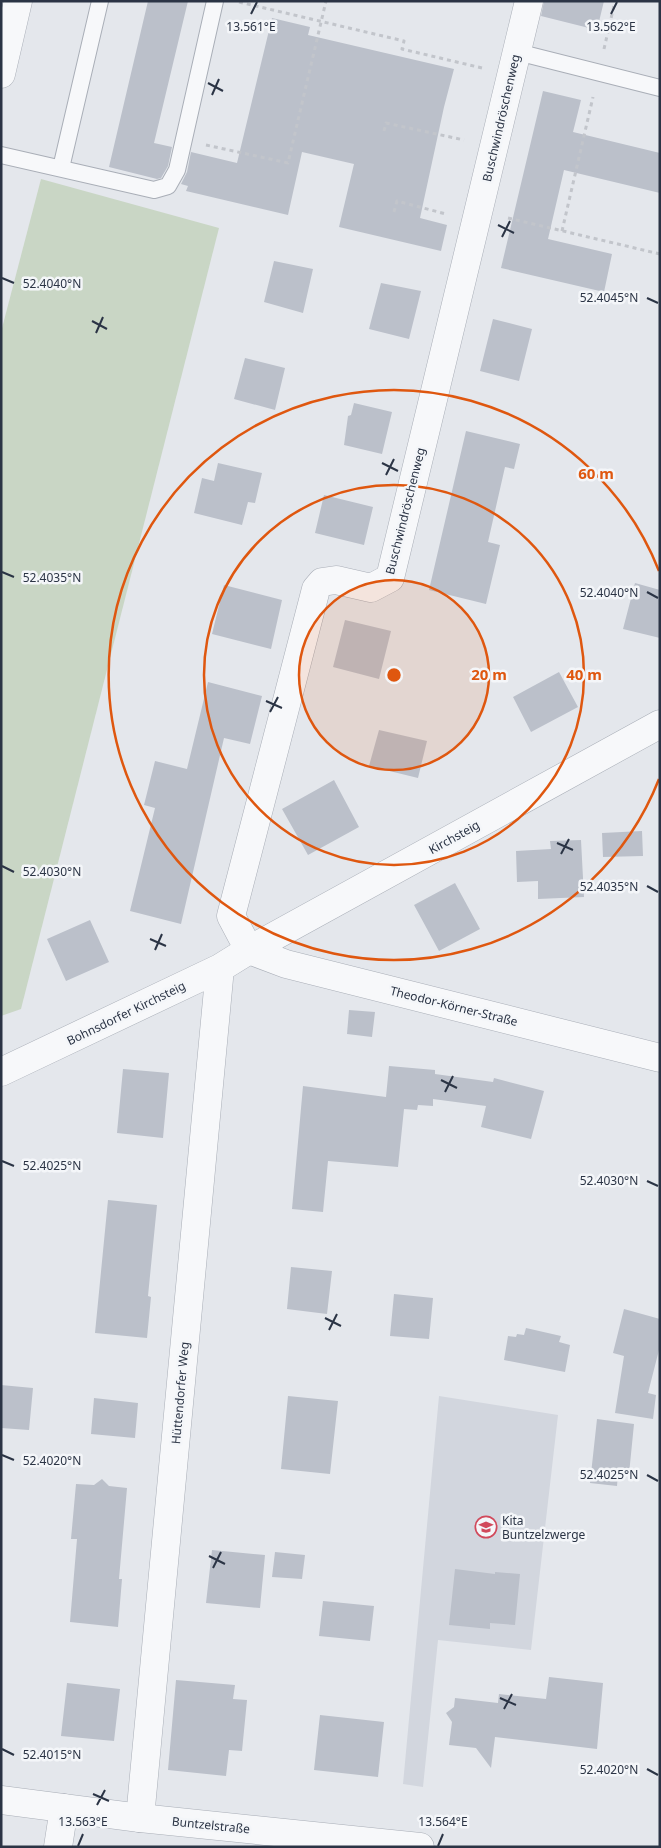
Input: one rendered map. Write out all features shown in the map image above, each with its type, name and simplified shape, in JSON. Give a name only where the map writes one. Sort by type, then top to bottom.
[{"type":"street","points":[[1,74],[18,1]]},
{"type":"street","name":"Buschwindröschenweg","points":[[249,950],[231,916],[316,589],[322,582],[336,580],[371,588],[390,578],[529,1]]},
{"type":"street","name":"Kirchsteig","points":[[249,950],[660,724]]},
{"type":"street","name":"Bohnsdorfer Kirchsteig","points":[[1,1072],[220,968],[249,950]]},
{"type":"street","name":"Theodor-Körner-Straße","points":[[249,950],[286,964],[660,1058]]},
{"type":"street","name":"Hüttendorfer Weg","points":[[140,1818],[220,968]]},
{"type":"street","name":"Buntzelstraße","points":[[1,1800],[140,1818],[420,1847]]},
{"type":"street","points":[[58,1847],[64,1808]]},
{"type":"lane","points":[[61,168],[100,1]]},
{"type":"lane","points":[[1,155],[154,190],[168,186],[177,170],[215,1]]},
{"type":"lane","points":[[514,63],[599,72],[660,88]]},
{"type":"path","points":[[236,1],[404,40],[402,50],[514,63]]},
{"type":"path","points":[[184,140],[288,162],[326,1]]},
{"type":"path","points":[[562,231],[615,1]]},
{"type":"path","points":[[384,131],[386,123],[494,146]]},
{"type":"path","points":[[394,212],[397,201],[562,231],[660,254]]},
{"type":"shaded area","name":"Kita Buntzelzwerge","points":[[439,1396],[558,1415],[531,1650],[438,1640],[423,1787],[403,1784]]},
{"type":"green space","points":[[41,179],[219,228],[21,1009],[1,1016],[1,332]]},
{"type":"building","points":[[148,1],[188,1],[154,143],[172,147],[168,166],[161,178],[157,179],[109,167]]},
{"type":"building","points":[[544,1],[604,1],[597,30],[541,16]]},
{"type":"building","points":[[272,18],[310,27],[308,35],[454,69],[420,218],[447,225],[441,251],[339,227],[354,164],[302,152],[288,215],[186,191],[188,186],[181,184],[187,172],[191,152],[237,163]]},
{"type":"building","points":[[543,91],[581,100],[573,132],[660,153],[660,193],[564,170],[548,239],[612,254],[604,292],[501,268]]},
{"type":"building","points":[[274,261],[313,269],[303,313],[264,302]]},
{"type":"building","points":[[381,283],[421,291],[409,339],[369,329]]},
{"type":"building","points":[[493,319],[532,329],[519,381],[480,371]]},
{"type":"building","points":[[245,358],[285,368],[275,410],[234,399]]},
{"type":"building","points":[[354,403],[392,412],[382,454],[344,445],[348,416],[351,415]]},
{"type":"building","points":[[466,431],[520,444],[514,469],[505,467],[488,542],[500,545],[486,604],[429,590]]},
{"type":"building","points":[[218,463],[262,473],[255,503],[248,502],[242,525],[194,513],[202,478],[214,481]]},
{"type":"building","points":[[324,495],[373,507],[364,545],[315,533]]},
{"type":"building","points":[[635,583],[660,590],[660,638],[623,629]]},
{"type":"building","points":[[224,585],[282,600],[271,649],[212,634]]},
{"type":"building","points":[[345,620],[391,631],[379,679],[333,667]]},
{"type":"building","points":[[559,672],[578,707],[531,732],[513,697]]},
{"type":"building","points":[[208,682],[262,696],[250,744],[224,738],[181,924],[130,911],[155,808],[144,805],[155,761],[187,769]]},
{"type":"building","points":[[379,730],[427,741],[418,778],[369,766]]},
{"type":"building","points":[[334,780],[359,827],[308,855],[282,809]]},
{"type":"building","points":[[642,831],[643,856],[603,857],[602,833]]},
{"type":"building","points":[[581,840],[584,897],[538,899],[538,881],[517,882],[516,851],[551,849],[550,841]]},
{"type":"building","points":[[455,883],[480,929],[439,951],[414,905]]},
{"type":"building","points":[[90,920],[109,962],[66,981],[47,939]]},
{"type":"building","points":[[349,1010],[375,1012],[372,1037],[347,1034]]},
{"type":"building","points":[[389,1066],[435,1070],[435,1074],[493,1082],[494,1078],[544,1091],[531,1139],[481,1127],[486,1106],[433,1099],[433,1106],[418,1105],[417,1110],[404,1109],[398,1167],[328,1161],[323,1212],[292,1209],[303,1086],[386,1097]]},
{"type":"building","points":[[123,1069],[169,1073],[163,1138],[117,1133]]},
{"type":"building","points":[[108,1200],[157,1205],[148,1296],[151,1297],[147,1338],[95,1333]]},
{"type":"building","points":[[291,1267],[332,1271],[327,1314],[287,1309]]},
{"type":"building","points":[[394,1294],[433,1298],[429,1339],[390,1336]]},
{"type":"building","points":[[624,1309],[660,1319],[660,1346],[648,1393],[656,1395],[653,1419],[615,1413],[624,1356],[613,1353]]},
{"type":"building","points":[[526,1328],[561,1336],[559,1342],[570,1345],[565,1372],[504,1360],[508,1336],[524,1335]]},
{"type":"building","points":[[1,1385],[33,1388],[29,1430],[1,1428]]},
{"type":"building","points":[[288,1396],[338,1401],[330,1474],[281,1469]]},
{"type":"building","points":[[94,1398],[138,1403],[135,1438],[91,1434]]},
{"type":"building","points":[[597,1419],[634,1424],[629,1474],[618,1473],[617,1486],[590,1483]]},
{"type":"building","points":[[102,1479],[109,1486],[127,1488],[119,1579],[122,1579],[118,1627],[70,1622],[77,1539],[71,1539],[76,1484],[94,1485]]},
{"type":"building","points":[[212,1550],[265,1555],[260,1608],[206,1603]]},
{"type":"building","points":[[275,1552],[305,1555],[302,1579],[272,1577]]},
{"type":"building","points":[[455,1569],[495,1574],[495,1572],[520,1574],[515,1625],[490,1623],[490,1629],[449,1625]]},
{"type":"building","points":[[323,1601],[374,1606],[370,1641],[319,1636]]},
{"type":"building","points":[[549,1677],[603,1683],[597,1749],[495,1737],[491,1768],[476,1748],[449,1745],[452,1722],[446,1713],[454,1707],[455,1698],[498,1703],[499,1694],[546,1699]]},
{"type":"building","points":[[176,1680],[235,1685],[233,1699],[247,1700],[242,1751],[229,1750],[226,1776],[168,1770]]},
{"type":"building","points":[[67,1683],[120,1689],[114,1741],[61,1736]]},
{"type":"building","points":[[320,1715],[384,1722],[378,1777],[314,1770]]},
{"type":"place","name":"Kita Buntzelzwerge","points":[[486,1527]]}]
